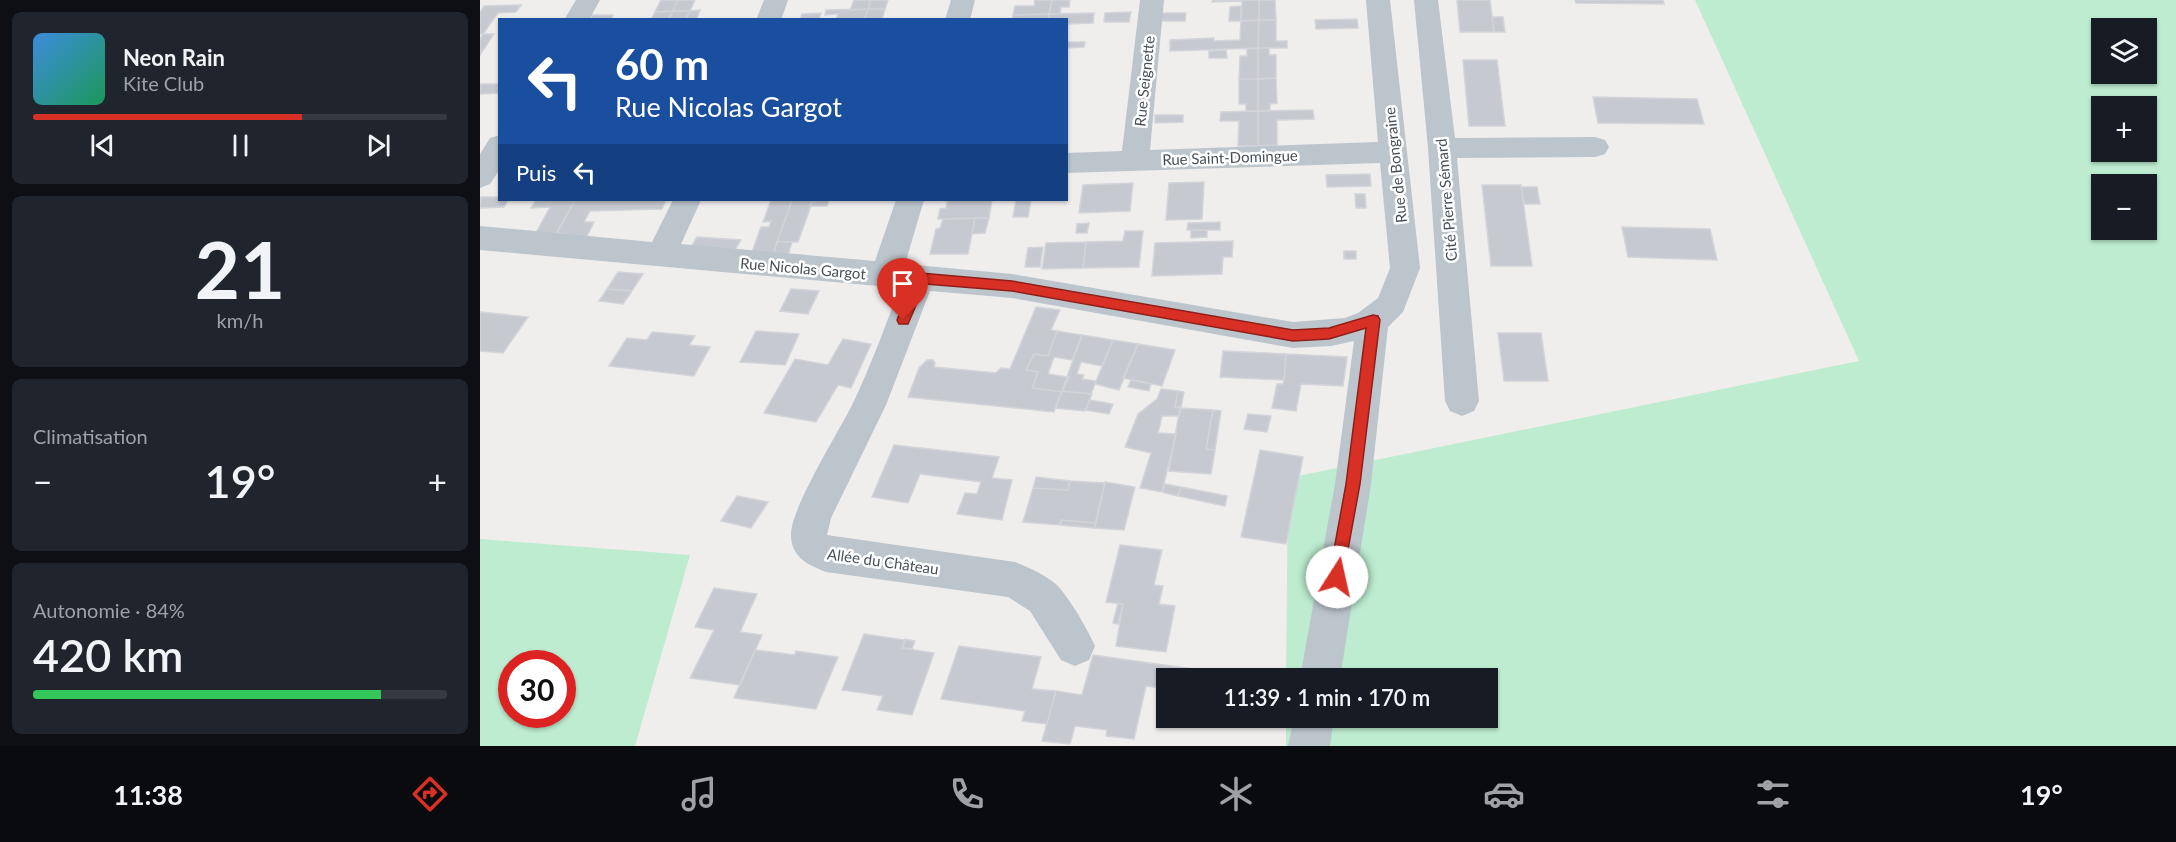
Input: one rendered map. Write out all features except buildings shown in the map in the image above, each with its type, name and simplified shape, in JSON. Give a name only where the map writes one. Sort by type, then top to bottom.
[{"type":"street","points":[[577,18],[588,0]]},
{"type":"street","points":[[769,18],[776,0]]},
{"type":"street","points":[[958,18],[963,0]]},
{"type":"street","name":"Rue Seignette","points":[[1135,161],[1152,0]]},
{"type":"street","name":"Rue de Bongraine","points":[[1373,320],[1389,307],[1405,268],[1378,0]]},
{"type":"street","name":"Cité Pierre Sémard","points":[[1426,0],[1442,148],[1462,401]]},
{"type":"street","points":[[1442,148],[1595,147]]},
{"type":"street","points":[[480,177],[498,148]]},
{"type":"street","name":"Rue Saint-Domingue","points":[[1068,163],[1393,152]]},
{"type":"street","points":[[660,256],[687,201]]},
{"type":"street","points":[[886,275],[910,201]]},
{"type":"street","name":"Rue Nicolas Gargot","points":[[480,238],[1012,286],[1293,335],[1329,333],[1373,320]]},
{"type":"street","name":"Allée du Château","points":[[920,278],[869,405],[814,513],[808,529],[809,539],[816,551],[826,554],[1015,580],[1043,598],[1075,645]]},
{"type":"street","points":[[1322,668],[1353,484],[1373,320]]},
{"type":"street","points":[[1309,746],[1312,728]]},
{"type":"green space","points":[[1695,0],[2176,0],[2176,746],[1286,746],[1286,728],[1498,728],[1498,668],[1286,668],[1288,478],[1859,361]]},
{"type":"green space","points":[[480,539],[690,555],[635,746],[480,746]]},
{"type":"route","points":[[903,320],[920,278],[1012,286],[1293,335],[1329,333],[1373,320],[1353,484],[1337,577]]}]
